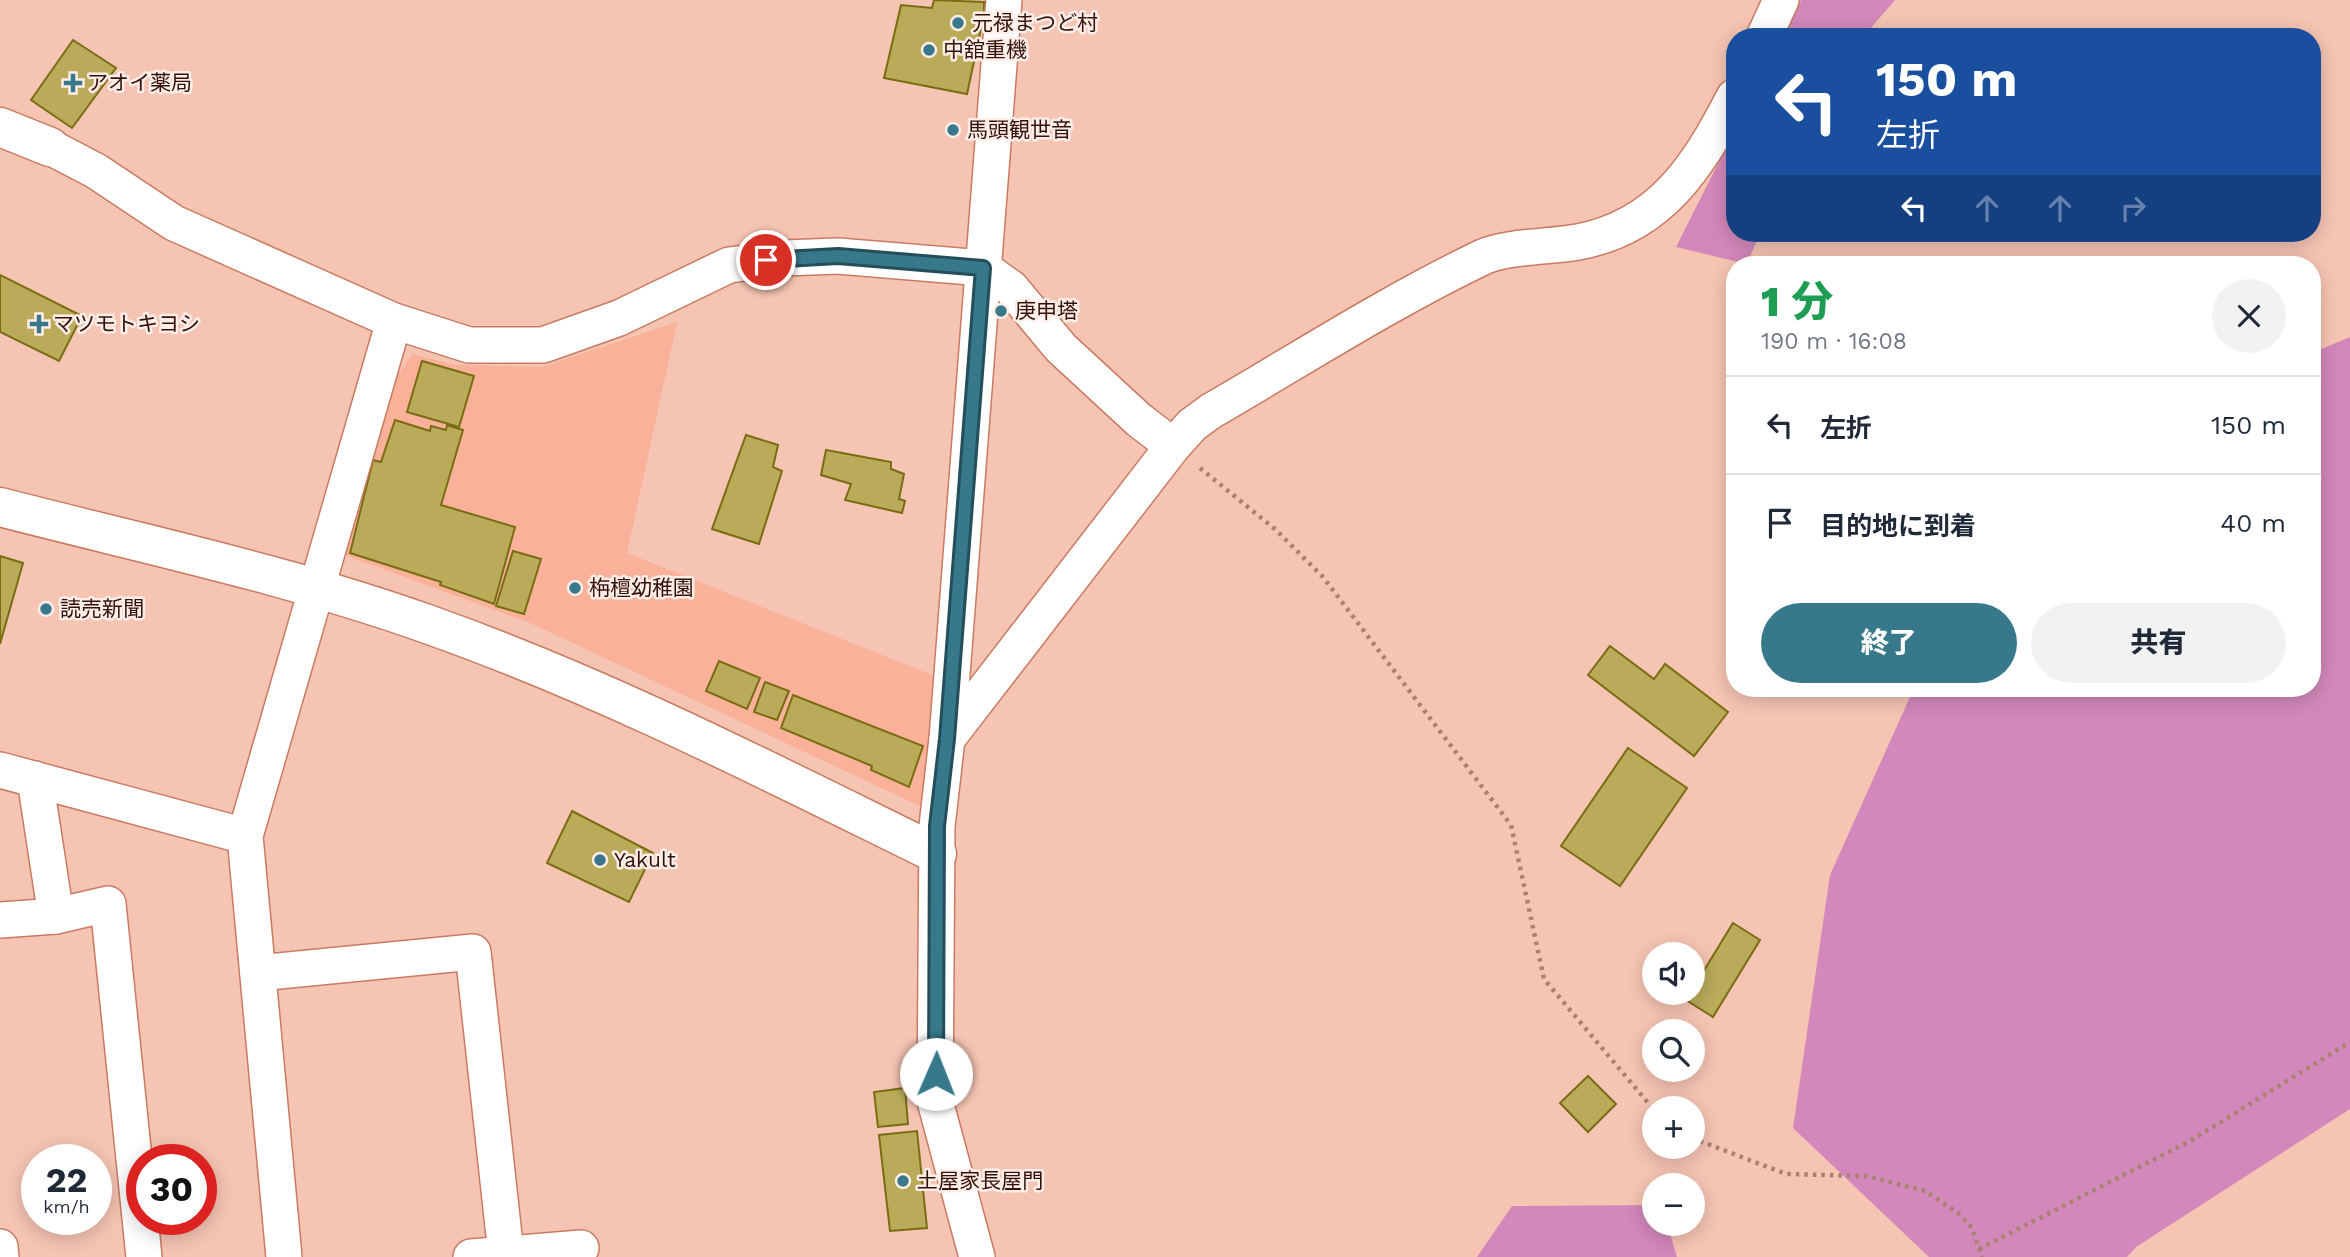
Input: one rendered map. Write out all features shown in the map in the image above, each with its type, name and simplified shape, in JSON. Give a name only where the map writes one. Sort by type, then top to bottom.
[{"type":"street","points":[[976,1257],[935,1101],[937,854],[1004,0]]},
{"type":"street","points":[[1768,28],[1781,0]]},
{"type":"street","points":[[947,739],[1192,425],[1211,411],[1399,301],[1487,255],[1580,242],[1624,229],[1639,221],[1665,200],[1712,140],[1726,113]]},
{"type":"street","points":[[0,127],[50,147],[96,171],[174,223],[394,321],[469,345],[542,345],[619,318],[729,264],[838,256],[983,268],[1011,288],[1061,348],[1139,420],[1173,446]]},
{"type":"street","points":[[284,1257],[245,836],[394,321]]},
{"type":"street","points":[[0,508],[315,588],[428,624],[608,696],[687,731],[937,854]]},
{"type":"street","points":[[0,770],[245,836]]},
{"type":"street","points":[[35,779],[56,916]]},
{"type":"street","points":[[0,920],[56,916],[108,904],[144,1257]]},
{"type":"street","points":[[258,973],[473,952],[506,1254]]},
{"type":"street","points":[[0,1247],[1,1257]]},
{"type":"street","points":[[471,1257],[581,1248]]},
{"type":"path","points":[[1173,446],[1276,530],[1322,578],[1511,825],[1544,979],[1642,1096]]},
{"type":"path","points":[[1979,1248],[2190,1141],[2350,1042]]},
{"type":"path","points":[[1705,1143],[1786,1174],[1866,1176],[1925,1191],[1958,1213],[1972,1228],[1982,1257]]},
{"type":"shaded area","points":[[1801,0],[1895,0],[1871,28],[1787,28]]},
{"type":"shaded area","points":[[1726,148],[1726,242],[1756,242],[1750,256],[1726,256],[1726,259],[1676,247]]},
{"type":"shaded area","name":"栴檀幼稚園","points":[[677,322],[627,553],[937,677],[924,808],[530,623],[342,554],[392,382],[413,354],[455,365],[542,367]]},
{"type":"shaded area","points":[[2350,337],[2350,1109],[2136,1247],[2127,1257],[1929,1257],[1793,1128],[1830,875],[1910,697],[2321,697],[2321,349]]},
{"type":"shaded area","points":[[1642,1205],[1642,1236],[1671,1236],[1677,1257],[1477,1257],[1512,1206]]},
{"type":"building","points":[[934,0],[984,2],[984,15],[967,94],[884,78],[901,5],[932,8]]},
{"type":"building","points":[[73,40],[116,68],[72,128],[31,100]]},
{"type":"building","name":"マツモトキヨシ","points":[[0,275],[82,316],[59,361],[0,332]]},
{"type":"building","points":[[422,361],[474,376],[459,427],[407,412]]},
{"type":"building","points":[[395,420],[430,431],[431,426],[446,430],[447,425],[463,430],[441,505],[515,527],[494,604],[440,585],[441,582],[350,553],[373,460],[381,462]]},
{"type":"building","points":[[746,435],[778,445],[773,467],[782,471],[759,544],[712,529]]},
{"type":"building","points":[[826,450],[891,462],[891,469],[904,474],[899,499],[905,501],[902,513],[845,500],[851,484],[821,475]]},
{"type":"building","points":[[513,551],[541,559],[524,614],[496,606]]},
{"type":"building","points":[[0,556],[23,563],[0,644]]},
{"type":"building","points":[[1610,646],[1654,679],[1665,664],[1728,712],[1694,756],[1588,675]]},
{"type":"building","points":[[719,661],[760,678],[747,709],[706,691]]},
{"type":"building","points":[[765,682],[789,691],[777,720],[754,712]]},
{"type":"building","points":[[793,695],[923,746],[909,787],[871,770],[872,766],[781,728]]},
{"type":"building","points":[[1628,748],[1687,788],[1620,886],[1561,846]]},
{"type":"building","points":[[572,811],[653,853],[629,902],[547,863]]},
{"type":"building","points":[[1733,923],[1760,940],[1713,1017],[1694,1005],[1705,1005],[1705,969]]},
{"type":"building","points":[[1588,1076],[1616,1104],[1588,1132],[1560,1103]]},
{"type":"building","points":[[905,1088],[908,1124],[878,1127],[874,1092]]},
{"type":"building","name":"土屋家長屋門","points":[[917,1131],[927,1228],[890,1231],[879,1135]]},
{"type":"place","name":"元禄まつど村","points":[[958,23]]},
{"type":"place","name":"中舘重機","points":[[929,50]]},
{"type":"place","name":"アオイ薬局","points":[[73,83]]},
{"type":"place","name":"馬頭観世音","points":[[953,130]]},
{"type":"place","name":"庚申塔","points":[[1001,311]]},
{"type":"place","name":"マツモトキヨシ","points":[[39,324]]},
{"type":"place","name":"栴檀幼稚園","points":[[575,588]]},
{"type":"place","name":"読売新聞","points":[[46,609]]},
{"type":"place","name":"Yakult","points":[[600,860]]},
{"type":"place","name":"土屋家長屋門","points":[[903,1181]]},
{"type":"route","points":[[766,260],[838,256],[983,268],[947,739],[937,826],[936,1074]]}]
